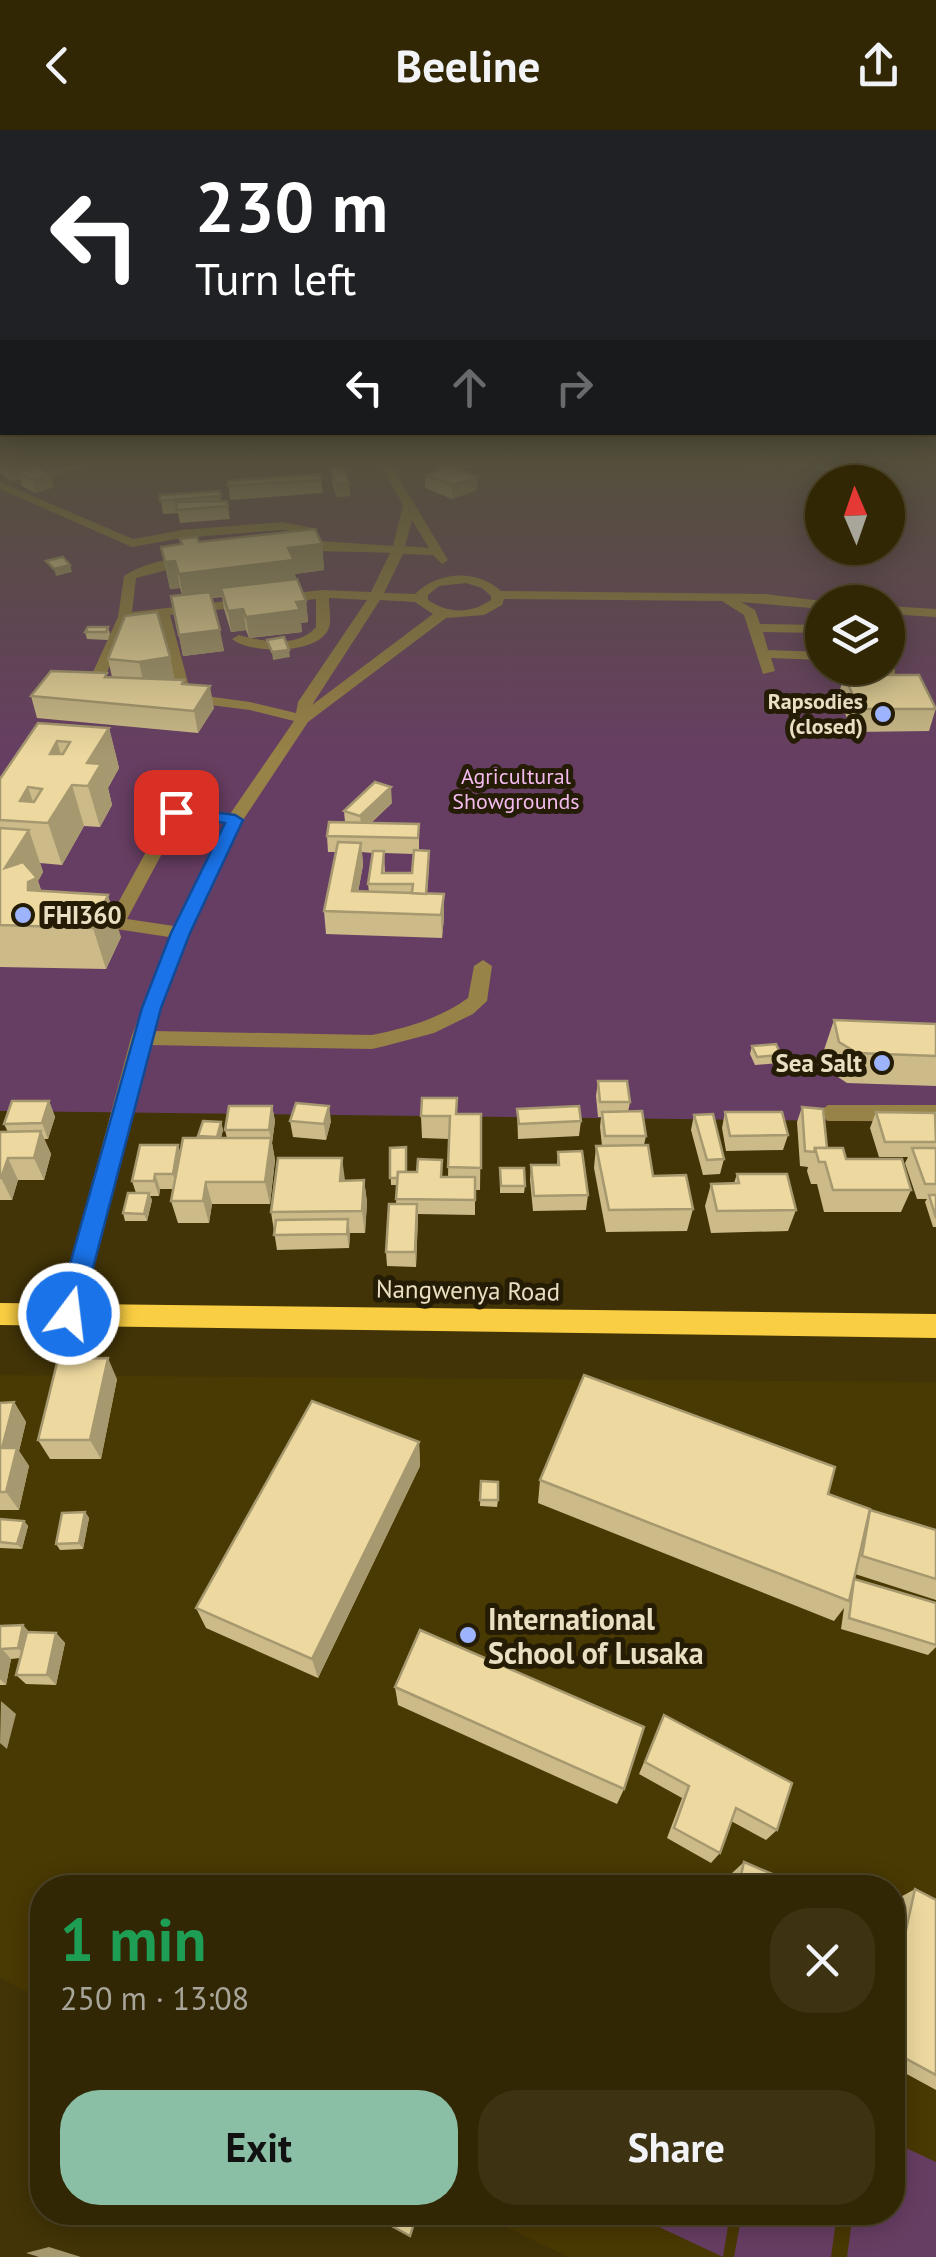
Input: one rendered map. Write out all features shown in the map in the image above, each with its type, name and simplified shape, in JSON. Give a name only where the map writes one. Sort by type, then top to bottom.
[{"type":"main road","name":"Nangwenya Road","points":[[0,1314],[936,1326]]},
{"type":"lane","points":[[303,719],[306,702],[395,559]]},
{"type":"lane","points":[[441,559],[450,580]]},
{"type":"lane","points":[[136,694],[101,688],[96,683],[125,616],[130,576],[154,567],[206,561]]},
{"type":"lane","points":[[421,598],[429,586],[450,580],[481,582],[498,595],[724,597],[805,604]]},
{"type":"lane","points":[[239,639],[252,647],[315,637],[323,628],[322,594]]},
{"type":"lane","points":[[125,616],[322,594],[421,598]]},
{"type":"lane","points":[[421,598],[425,605],[443,613],[483,611],[494,606],[498,595]]},
{"type":"lane","points":[[724,597],[750,613],[805,615]]},
{"type":"lane","points":[[905,611],[936,613]]},
{"type":"lane","points":[[163,613],[186,698]]},
{"type":"lane","points":[[69,1314],[142,1038],[180,933],[235,820],[303,719],[443,613]]},
{"type":"lane","points":[[750,613],[768,670]]},
{"type":"lane","points":[[761,640],[805,631]]},
{"type":"lane","points":[[761,640],[805,640]]},
{"type":"lane","points":[[761,640],[805,652]]},
{"type":"lane","points":[[169,697],[250,706],[303,719]]},
{"type":"lane","points":[[180,933],[116,923],[176,812],[235,820]]},
{"type":"lane","points":[[142,1038],[372,1042],[420,1030],[468,1009],[480,993],[483,966]]},
{"type":"lane","points":[[828,1113],[936,1113]]},
{"type":"shaded area","name":"International School of Lusaka","points":[[0,1375],[936,1382],[936,2257],[568,2257],[503,2225],[905,2225],[905,1875],[30,1875],[30,1993],[0,1978]]},
{"type":"green space","name":"Agricultural Showgrounds","points":[[0,559],[805,559],[805,565],[905,565],[905,559],[936,559],[936,1125],[0,1111]]},
{"type":"green space","points":[[905,2148],[936,2162],[936,2257],[847,2257],[851,2225],[905,2225]]},
{"type":"green space","points":[[728,2225],[723,2257],[657,2226]]},
{"type":"green space","points":[[740,2225],[835,2225],[831,2257],[734,2257]]},
{"type":"building","points":[[65,559],[70,565],[54,569],[46,561]]},
{"type":"building","points":[[164,559],[294,560],[179,574],[175,561]]},
{"type":"building","points":[[297,579],[306,601],[296,602],[300,610],[246,617],[243,609],[228,611],[221,588]]},
{"type":"building","points":[[210,592],[220,630],[179,635],[171,596]]},
{"type":"building","points":[[157,612],[170,657],[139,662],[108,659],[125,616]]},
{"type":"building","points":[[88,627],[108,627],[106,632],[85,632]]},
{"type":"building","points":[[284,637],[289,650],[272,652],[267,640]]},
{"type":"building","points":[[51,671],[184,680],[182,684],[210,686],[194,711],[31,696]]},
{"type":"building","points":[[905,675],[919,675],[936,709],[859,709],[848,685],[905,685]]},
{"type":"building","points":[[38,723],[109,728],[87,763],[101,764],[88,786],[72,785],[48,823],[0,820],[0,779]],"holes":[[[57,741],[70,742],[63,754],[50,754]],[[28,787],[42,789],[34,802],[20,801]]]},
{"type":"building","points":[[375,782],[391,787],[360,816],[344,811]]},
{"type":"building","points":[[329,822],[419,824],[418,838],[327,836]]},
{"type":"building","points":[[0,828],[29,830],[5,868],[23,862],[37,878],[28,882],[28,890],[108,895],[93,928],[0,925]]},
{"type":"building","points":[[338,842],[361,843],[352,891],[444,894],[441,915],[324,911]]},
{"type":"building","points":[[414,850],[429,851],[426,894],[412,893],[413,884],[368,884],[373,851],[384,851],[382,873],[412,873]]},
{"type":"building","points":[[834,1020],[936,1024],[936,1056],[857,1053],[839,1042]]},
{"type":"building","points":[[776,1044],[781,1055],[757,1057],[752,1046]]},
{"type":"building","points":[[598,1081],[627,1081],[630,1102],[600,1102]]},
{"type":"building","points":[[422,1098],[457,1098],[456,1114],[481,1114],[481,1168],[448,1167],[450,1116],[421,1116]]},
{"type":"building","points":[[12,1101],[49,1101],[42,1123],[4,1124]]},
{"type":"building","points":[[296,1103],[329,1106],[324,1124],[290,1121]]},
{"type":"building","points":[[229,1106],[272,1106],[269,1130],[225,1130]]},
{"type":"building","points":[[579,1106],[581,1121],[519,1124],[517,1109]]},
{"type":"building","points":[[802,1107],[823,1109],[827,1148],[805,1151]]},
{"type":"building","points":[[642,1111],[646,1136],[605,1136],[602,1112]]},
{"type":"building","points":[[725,1112],[782,1112],[788,1135],[730,1136]]},
{"type":"building","points":[[876,1112],[935,1113],[936,1142],[885,1142]]},
{"type":"building","points":[[713,1114],[724,1159],[707,1160],[694,1115]]},
{"type":"building","points":[[203,1121],[221,1122],[217,1137],[198,1136]]},
{"type":"building","points":[[41,1131],[34,1158],[8,1158],[0,1178],[0,1132]]},
{"type":"building","points":[[183,1138],[271,1138],[265,1182],[206,1182],[203,1201],[171,1201]]},
{"type":"building","points":[[140,1145],[178,1145],[173,1174],[155,1174],[154,1181],[132,1181]]},
{"type":"building","points":[[648,1145],[653,1176],[686,1175],[693,1209],[609,1210],[596,1146]]},
{"type":"building","points":[[406,1147],[406,1172],[390,1178],[390,1148]]},
{"type":"building","points":[[815,1148],[843,1148],[846,1159],[902,1159],[911,1190],[833,1190],[825,1162],[819,1162]]},
{"type":"building","points":[[912,1148],[936,1148],[936,1184],[925,1184]]},
{"type":"building","points":[[582,1151],[588,1195],[534,1196],[531,1165],[559,1165],[558,1152]]},
{"type":"building","points":[[278,1158],[342,1158],[340,1181],[364,1180],[362,1211],[271,1212]]},
{"type":"building","points":[[418,1159],[442,1160],[441,1177],[475,1177],[475,1200],[396,1199],[398,1172],[417,1172]]},
{"type":"building","points":[[500,1168],[524,1168],[525,1186],[501,1186]]},
{"type":"building","points":[[737,1174],[787,1174],[796,1210],[717,1211],[711,1184],[739,1183]]},
{"type":"building","points":[[128,1193],[149,1193],[144,1214],[123,1213]]},
{"type":"building","points":[[929,1195],[936,1195],[936,1218]]},
{"type":"building","points":[[389,1204],[417,1204],[415,1252],[386,1252]]},
{"type":"building","points":[[348,1219],[347,1234],[274,1235],[276,1220]]},
{"type":"building","points":[[108,1358],[90,1440],[38,1440],[58,1359]]},
{"type":"building","points":[[584,1375],[835,1467],[828,1494],[870,1509],[849,1601],[540,1480]]},
{"type":"building","points":[[312,1401],[419,1442],[312,1659],[196,1608]]},
{"type":"building","points":[[14,1402],[2,1448],[17,1448],[6,1492],[0,1492],[0,1403]]},
{"type":"building","points":[[481,1481],[498,1482],[498,1500],[480,1500]]},
{"type":"building","points":[[870,1510],[936,1530],[936,1579],[862,1556]]},
{"type":"building","points":[[85,1512],[79,1543],[56,1544],[62,1513]]},
{"type":"building","points":[[0,1519],[24,1521],[17,1544],[0,1542]]},
{"type":"building","points":[[854,1579],[936,1603],[936,1645],[849,1618]]},
{"type":"building","points":[[23,1625],[18,1648],[2,1649],[0,1656],[0,1626]]},
{"type":"building","points":[[420,1630],[644,1727],[624,1789],[395,1687]]},
{"type":"building","points":[[27,1632],[56,1633],[47,1675],[16,1675]]},
{"type":"building","points":[[664,1715],[792,1783],[777,1830],[736,1808],[720,1853],[674,1828],[689,1786],[645,1762]]},
{"type":"building","points":[[744,1862],[774,1875],[741,1875]]},
{"type":"building","points":[[915,1889],[936,1900],[936,2075],[905,2058],[905,1934]]},
{"type":"building","points":[[390,2225],[414,2225],[410,2236]]},
{"type":"place","name":"Rapsodies (closed)","points":[[883,714]]},
{"type":"place","name":"FHI360","points":[[23,915]]},
{"type":"place","name":"Sea Salt","points":[[882,1063]]},
{"type":"place","name":"International School of Lusaka","points":[[468,1635]]},
{"type":"route","points":[[69,1314],[131,1076],[162,978],[235,820],[176,812]]}]
